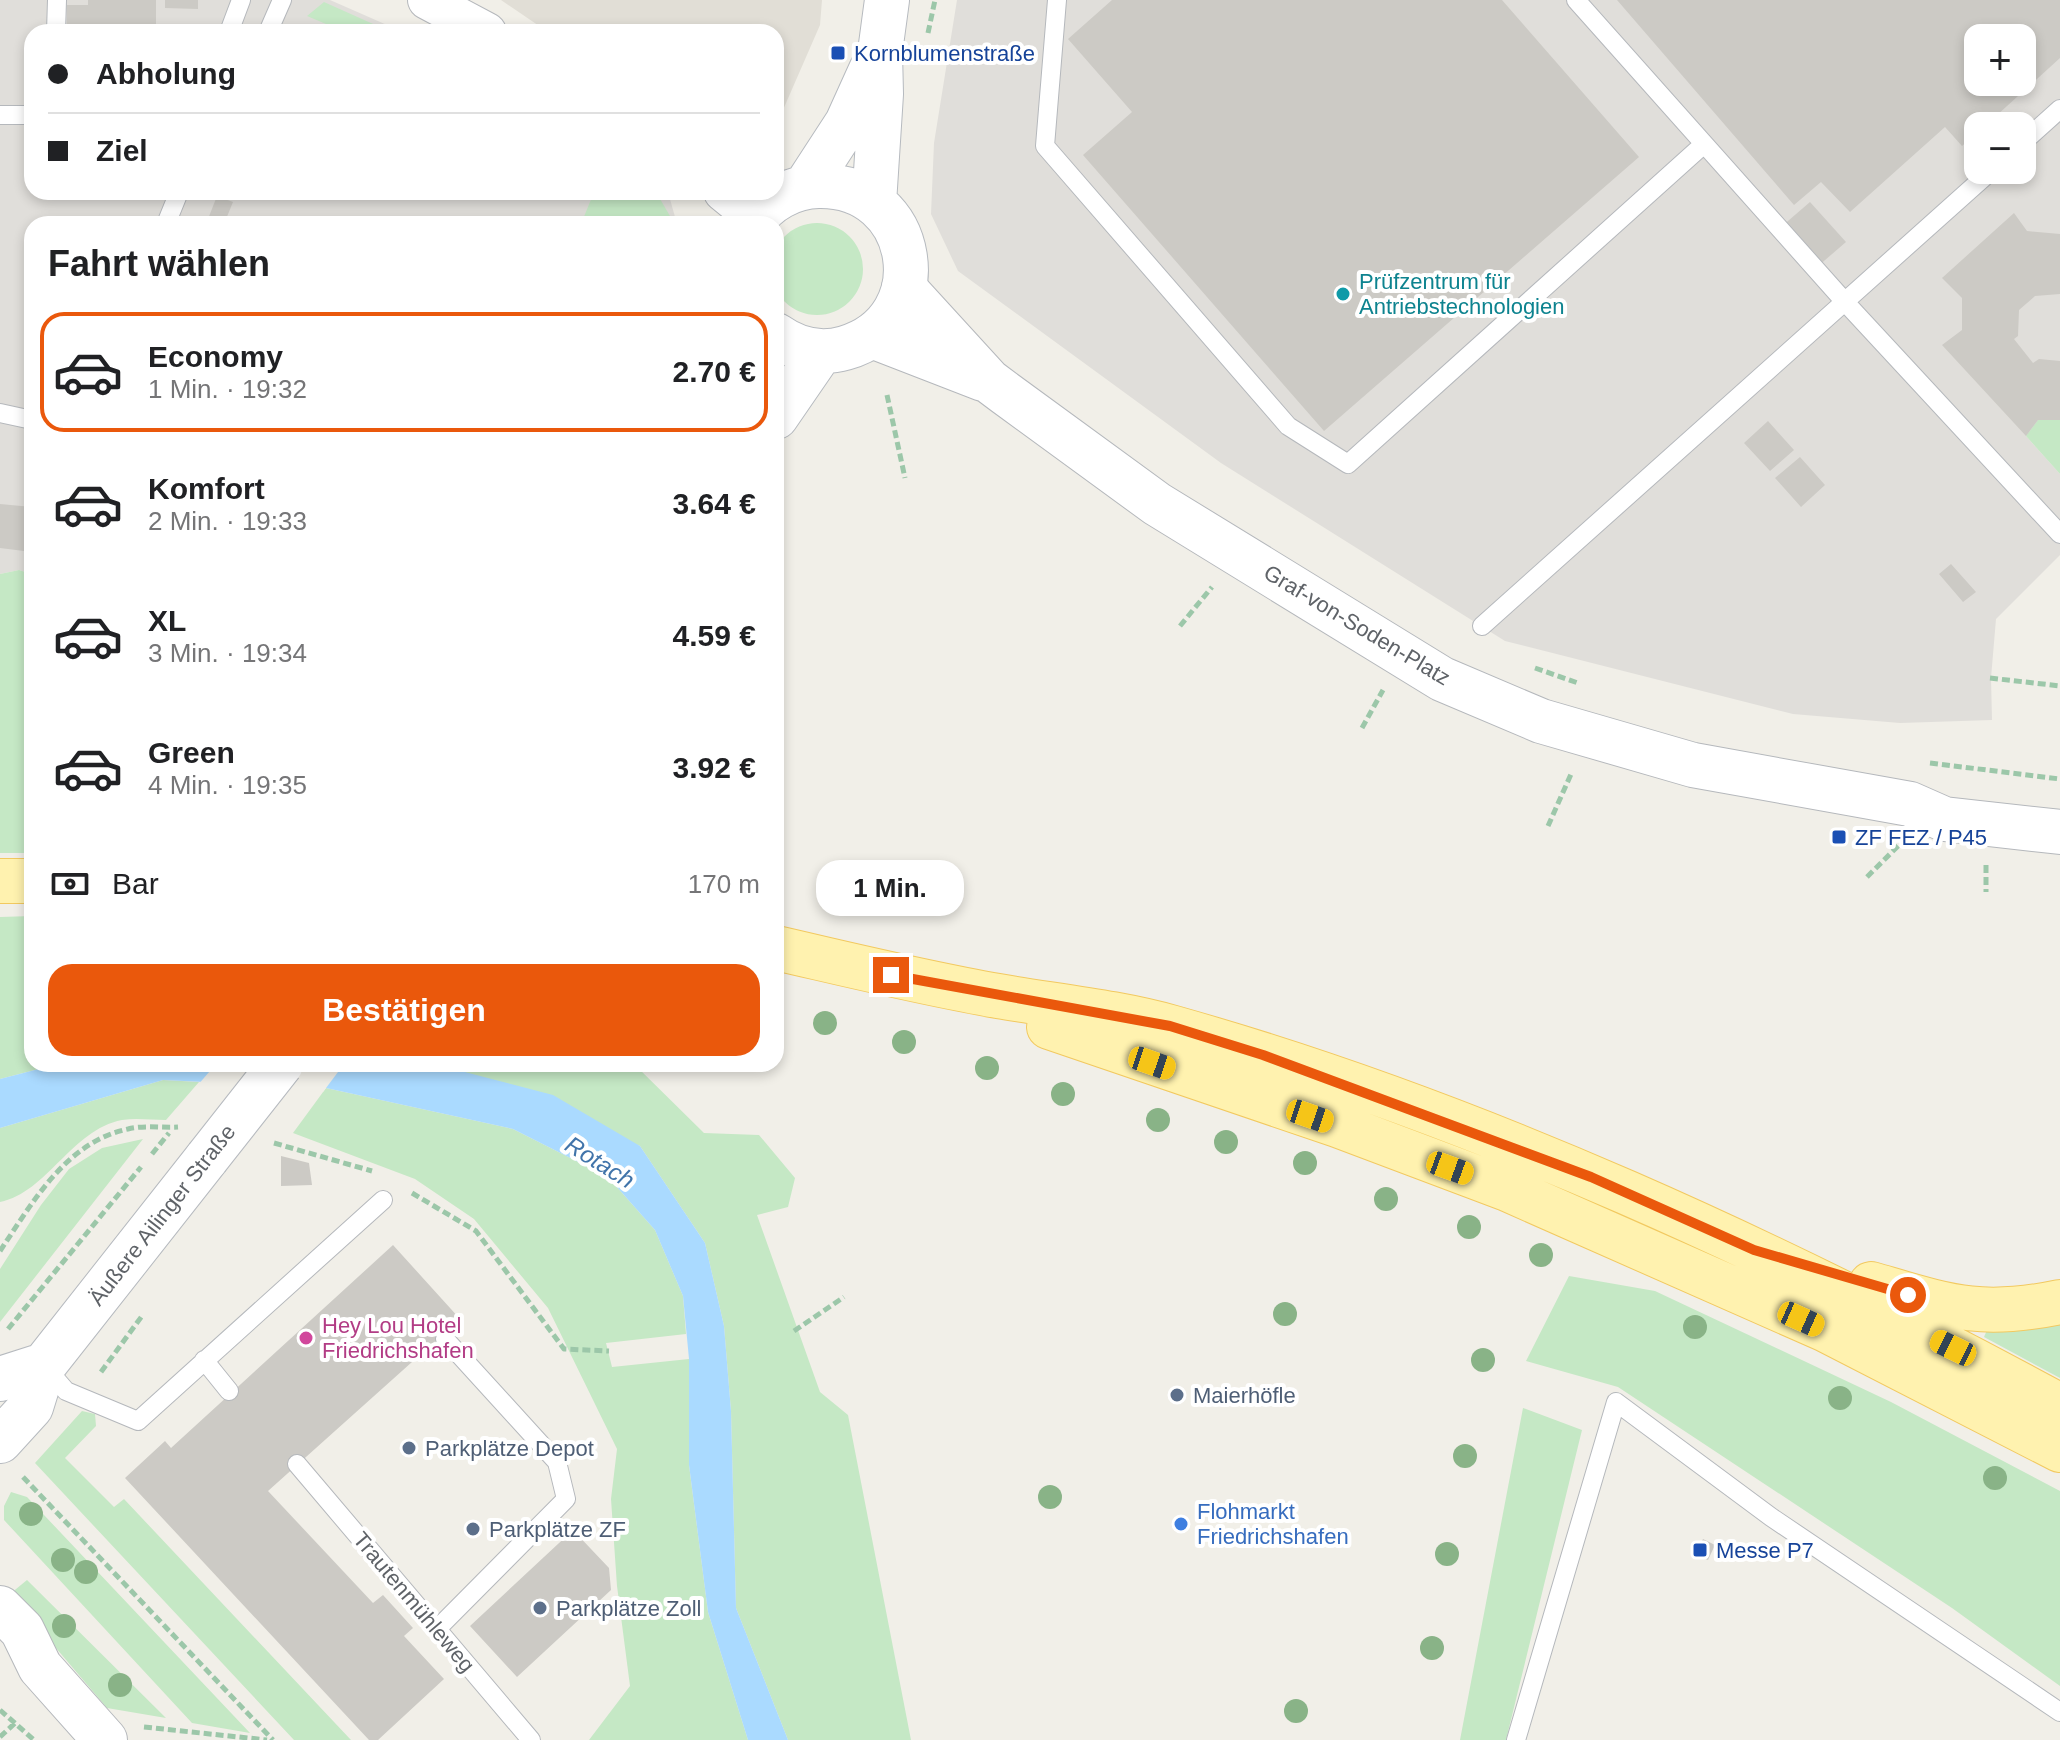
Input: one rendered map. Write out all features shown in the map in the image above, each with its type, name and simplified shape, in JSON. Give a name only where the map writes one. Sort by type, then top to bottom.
[{"type":"main road","points":[[0,881],[24,881]]},
{"type":"main road","points":[[784,950],[919,982],[1170,1026],[1263,1055],[1591,1177],[1754,1250],[1953,1348],[2060,1406]]},
{"type":"main road","points":[[919,982],[1337,1125],[1507,1189],[1826,1330],[2060,1450]]},
{"type":"main road","points":[[1754,1250],[1951,1308],[2016,1309],[2060,1302]]},
{"type":"street","points":[[427,0],[472,24]]},
{"type":"street","points":[[874,203],[881,94],[880,52],[887,0]]},
{"type":"street","points":[[806,186],[847,123],[880,52]]},
{"type":"street","points":[[784,194],[806,186],[839,186],[874,203],[888,215],[903,242],[908,269],[904,288],[891,318],[860,343],[820,353],[784,341]]},
{"type":"street","points":[[744,212],[771,200]]},
{"type":"street","name":"Graf-von-Soden-Platz","points":[[904,288],[989,381],[1157,504],[1442,679],[1541,721],[1693,765],[1907,820],[1944,819],[2060,832]]},
{"type":"street","name":"Graf-von-Soden-Platz","points":[[872,336],[989,381]]},
{"type":"street","points":[[784,405],[820,353]]},
{"type":"street","name":"Graf-von-Soden-Platz","points":[[1907,820],[1962,794],[2060,806]]},
{"type":"street","name":"Äußere Ailinger Straße","points":[[8,1457],[31,1407],[44,1365],[196,1143],[272,1072]]},
{"type":"street","points":[[0,1379],[44,1365]]},
{"type":"street","points":[[0,1608],[22,1630],[20,1660],[97,1730]]},
{"type":"lane","points":[[56,24],[57,0]]},
{"type":"lane","points":[[232,24],[241,0]]},
{"type":"lane","points":[[272,24],[282,0]]},
{"type":"lane","points":[[1057,0],[1045,146],[1288,426],[1348,464],[1704,144]]},
{"type":"lane","points":[[1576,0],[1845,302],[2060,534]]},
{"type":"lane","points":[[2036,130],[2060,109]]},
{"type":"lane","points":[[0,115],[24,115]]},
{"type":"lane","points":[[1482,626],[1976,184]]},
{"type":"lane","points":[[0,413],[24,418]]},
{"type":"lane","points":[[44,1365],[66,1391],[138,1421],[383,1200]]},
{"type":"lane","points":[[437,1629],[566,1499],[557,1462],[445,1339]]},
{"type":"lane","points":[[204,1360],[229,1391]]},
{"type":"lane","points":[[1516,1740],[1616,1402],[1771,1517],[2060,1712]]},
{"type":"lane","name":"Trautenmühleweg","points":[[297,1464],[531,1740]]},
{"type":"path","points":[[931,29],[935,0]]},
{"type":"path","points":[[887,395],[905,478]]},
{"type":"path","points":[[1180,626],[1215,584]]},
{"type":"path","points":[[1990,678],[2060,686]]},
{"type":"path","points":[[1362,728],[1385,687]]},
{"type":"path","points":[[1548,826],[1564,784],[1574,771]]},
{"type":"path","points":[[1867,877],[1907,820]]},
{"type":"path","points":[[0,1251],[46,1184],[79,1150],[128,1129],[196,1143]]},
{"type":"path","points":[[258,1139],[379,1173]]},
{"type":"path","points":[[0,1340],[152,1154]]},
{"type":"path","points":[[403,1187],[476,1231],[564,1349],[609,1351]]},
{"type":"path","points":[[794,1331],[844,1297]]},
{"type":"path","points":[[8,1457],[273,1740]]},
{"type":"path","points":[[0,1710],[34,1740]]},
{"type":"path","points":[[0,1737],[15,1723]]},
{"type":"path","points":[[97,1730],[267,1740]]},
{"type":"shaded area","points":[[0,0],[330,0],[385,24],[24,24],[24,200],[670,200],[675,216],[24,216],[24,572],[0,574]]},
{"type":"shaded area","points":[[501,0],[822,0],[820,25],[784,108],[784,24],[536,24]]},
{"type":"shaded area","points":[[957,0],[2060,0],[2060,420],[2026,436],[2060,474],[2060,555],[1996,619],[1991,678],[1992,720],[1900,723],[1793,714],[1505,641],[1221,463],[958,271],[931,214],[934,143]]},
{"type":"green space","points":[[324,2],[373,24],[326,24],[307,16]]},
{"type":"green space","points":[[591,200],[661,200],[670,216],[584,216]]},
{"type":"green space","points":[[817,223],[834,227],[855,244],[862,260],[859,286],[842,307],[826,314],[808,314],[784,300],[784,238],[792,231]]},
{"type":"green space","points":[[2038,420],[2060,420],[2060,474],[2026,436]]},
{"type":"green space","points":[[24,572],[24,853],[0,853],[0,574]]},
{"type":"green space","points":[[24,916],[24,1072],[27,1072],[0,1079],[0,917]]},
{"type":"green space","points":[[454,1072],[642,1072],[704,1133],[759,1135],[795,1178],[788,1207],[757,1215],[820,1392],[848,1415],[911,1740],[788,1740],[736,1608],[731,1411],[724,1326],[705,1243],[640,1146]]},
{"type":"green space","points":[[163,1080],[199,1082],[166,1120],[127,1119],[104,1126],[88,1136],[32,1186],[0,1202],[0,1128]]},
{"type":"green space","points":[[326,1088],[513,1129],[608,1177],[655,1230],[683,1296],[686,1334],[606,1343],[612,1367],[689,1359],[689,1465],[708,1612],[748,1740],[589,1740],[630,1686],[617,1586],[611,1499],[617,1449],[548,1308],[474,1219],[415,1179],[293,1133]]},
{"type":"green space","points":[[143,1139],[0,1322],[0,1269],[41,1205],[69,1169],[102,1148]]},
{"type":"green space","points":[[1569,1276],[1655,1291],[1891,1402],[2060,1491],[2060,1686],[1952,1608],[1618,1387],[1526,1361]]},
{"type":"green space","points":[[2060,1321],[2060,1378],[1984,1337],[1987,1330]]},
{"type":"green space","points":[[1523,1408],[1582,1430],[1506,1740],[1460,1740]]},
{"type":"green space","points":[[82,1411],[95,1414],[96,1426],[65,1458],[114,1507],[124,1499],[351,1740],[294,1740],[35,1463]]},
{"type":"green space","points":[[11,1492],[27,1497],[250,1733],[192,1723],[4,1520],[4,1506]]},
{"type":"green space","points":[[27,1580],[166,1718],[107,1708],[10,1594]]},
{"type":"water","name":"Rotach","points":[[27,1072],[465,1072],[553,1095],[640,1146],[705,1243],[724,1326],[731,1411],[736,1608],[788,1740],[748,1740],[708,1612],[689,1465],[689,1359],[683,1296],[655,1230],[608,1177],[513,1129],[326,1088],[163,1080],[0,1128],[0,1079]]},
{"type":"pier","points":[[209,1072],[338,1072],[323,1092],[197,1086]]},
{"type":"building","points":[[88,0],[156,0],[156,24],[67,24],[67,5],[88,5]]},
{"type":"building","points":[[165,0],[198,0],[198,9],[165,8]]},
{"type":"building","name":"Prüfzentrum für Antriebstechnologien","points":[[1112,0],[1502,0],[1639,157],[1324,431],[1083,155],[1132,112],[1068,39]]},
{"type":"building","points":[[1617,0],[2060,0],[2060,58],[2036,80],[2036,24],[1964,24],[1964,96],[2018,96],[2000,112],[1964,112],[1962,146],[1945,127],[1850,212],[1821,182],[1794,205]]},
{"type":"building","points":[[215,200],[233,202],[227,216],[209,216]]},
{"type":"building","points":[[1810,202],[1846,242],[1817,267],[1781,227]]},
{"type":"building","points":[[2014,213],[2027,231],[2060,234],[2060,294],[2035,296],[2019,310],[2018,336],[2014,339],[2033,363],[2039,359],[2060,361],[2060,420],[2038,420],[2026,436],[1942,345],[1962,330],[1962,298],[1942,278]]},
{"type":"building","points":[[1768,421],[1794,450],[1770,471],[1744,443]]},
{"type":"building","points":[[1800,457],[1825,485],[1801,507],[1775,478]]},
{"type":"building","points":[[0,504],[24,506],[24,551],[0,548]]},
{"type":"building","points":[[1951,564],[1976,592],[1963,602],[1939,574]]},
{"type":"building","points":[[281,1156],[309,1163],[312,1185],[281,1186]]},
{"type":"building","points":[[393,1245],[460,1319],[268,1491],[373,1603],[383,1595],[413,1628],[404,1636],[444,1679],[378,1740],[369,1740],[125,1478],[165,1441],[171,1448]]},
{"type":"building","name":"Parkplätze Zoll","points":[[573,1530],[609,1568],[611,1590],[517,1677],[470,1626]]},
{"type":"building","points":[[1703,1539],[1715,1545],[1708,1560],[1695,1555]]},
{"type":"place","name":"Kornblumenstraße","points":[[838,53]]},
{"type":"place","name":"Prüfzentrum für Antriebstechnologien","points":[[1343,294]]},
{"type":"place","name":"ZF FEZ / P45","points":[[1839,837]]},
{"type":"place","name":"Hey Lou Hotel Friedrichshafen","points":[[306,1338]]},
{"type":"place","name":"Maierhöfle","points":[[1177,1395]]},
{"type":"place","name":"Parkplätze Depot","points":[[409,1448]]},
{"type":"place","name":"Flohmarkt Friedrichshafen","points":[[1181,1524]]},
{"type":"place","name":"Parkplätze ZF","points":[[473,1529]]},
{"type":"place","name":"Messe P7","points":[[1700,1550]]},
{"type":"place","name":"Parkplätze Zoll","points":[[540,1608]]},
{"type":"route","points":[[891,975],[1170,1026],[1263,1055],[1379,1095],[1591,1177],[1754,1250],[1908,1295]]}]
